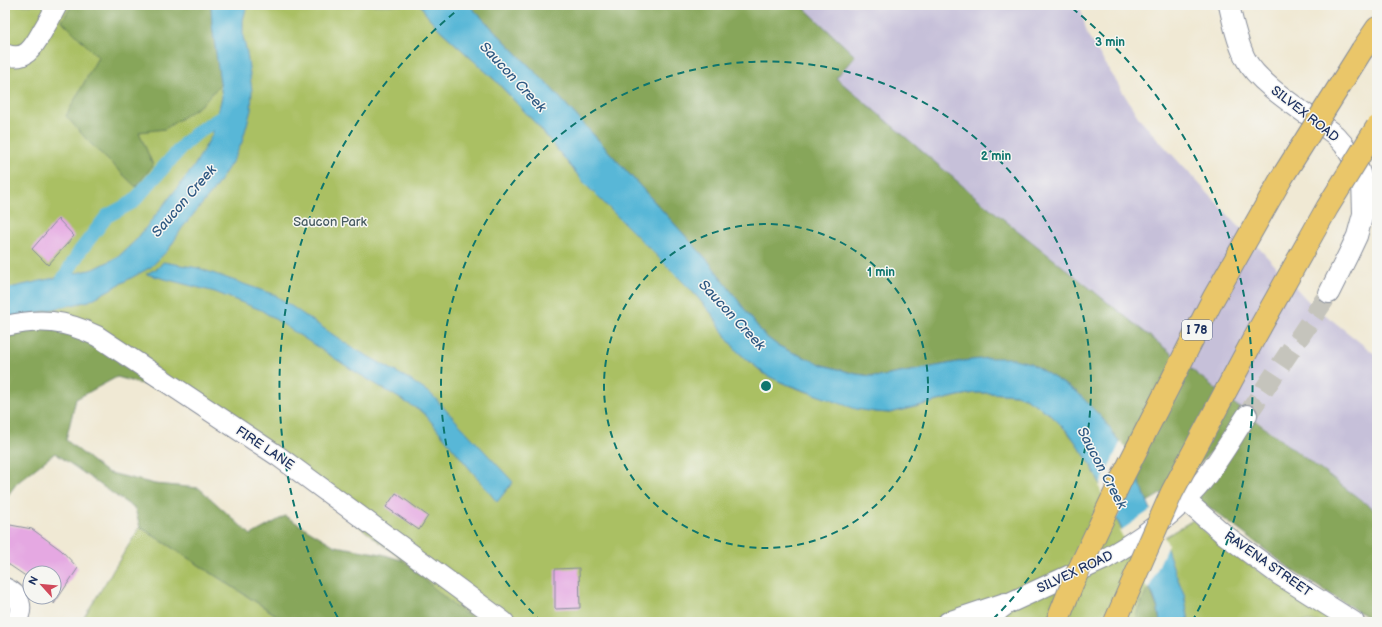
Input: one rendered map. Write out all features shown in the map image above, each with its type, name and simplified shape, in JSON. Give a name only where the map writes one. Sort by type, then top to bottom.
[{"type":"highway","name":"I 78","points":[[1056,622],[1073,582],[1122,478],[1213,299],[1281,179],[1377,28]]},
{"type":"highway","points":[[1115,622],[1172,492],[1296,263],[1327,208],[1377,127]]},
{"type":"street","points":[[5,54],[18,56],[28,52],[37,42],[57,5]]},
{"type":"street","name":"SILVEX ROAD","points":[[1229,5],[1240,45],[1251,68],[1266,83],[1335,136],[1344,145],[1358,167],[1362,179],[1363,214],[1357,236],[1329,293]]},
{"type":"street","name":"FIRE LANE","points":[[5,326],[32,322],[56,322],[74,326],[97,336],[278,456],[504,622]]},
{"type":"street","points":[[1186,500],[1215,465],[1247,415]]},
{"type":"street","name":"SILVEX ROAD","points":[[989,622],[999,610],[1016,599],[1065,578],[1118,551],[1162,521],[1186,500]]},
{"type":"street","name":"RAVENA STREET","points":[[1186,500],[1225,535],[1278,574],[1354,622]]},
{"type":"street","points":[[5,588],[12,591],[20,602],[20,611],[15,622]]},
{"type":"street","points":[[948,622],[1016,599]]},
{"type":"shaded area","points":[[801,5],[1080,5],[1087,34],[1140,120],[1308,301],[1377,356],[1377,512],[1241,409],[977,198],[836,78],[855,56]]},
{"type":"green space","name":"Saucon Park","points":[[5,5],[421,5],[426,14],[439,29],[496,81],[540,128],[585,184],[692,291],[712,314],[728,340],[738,352],[766,375],[801,390],[875,412],[890,413],[975,393],[1016,395],[1027,399],[1039,406],[1060,423],[1078,445],[1090,463],[1134,556],[1193,520],[1219,545],[1337,622],[1189,622],[1184,594],[1154,597],[1160,622],[357,622],[404,561],[139,355],[5,320]]},
{"type":"green space","points":[[72,5],[211,5],[212,24],[221,84],[201,105],[165,129],[139,132],[153,165],[136,187],[88,141],[66,116],[98,57],[62,21]]},
{"type":"green space","points":[[469,5],[801,5],[855,56],[836,78],[977,198],[1241,409],[1215,448],[1183,481],[1147,502],[1141,488],[1077,392],[1030,363],[963,361],[879,377],[856,374],[823,365],[777,345],[765,336],[709,262],[550,87]]},
{"type":"green space","points":[[43,327],[77,335],[110,354],[163,390],[117,377],[76,399],[66,440],[106,472],[155,484],[199,488],[251,535],[285,516],[335,546],[382,554],[404,561],[454,606],[478,622],[287,622],[140,527],[135,509],[55,453],[17,483],[5,499],[5,333]]},
{"type":"green space","points":[[1253,419],[1377,512],[1377,622],[1296,573],[1198,499]]},
{"type":"green space","points":[[140,527],[287,622],[81,622]]},
{"type":"green space","points":[[1149,587],[1158,609],[1160,622],[1137,622],[1137,612]]},
{"type":"water","name":"Saucon Creek","points":[[211,5],[247,5],[243,20],[243,37],[247,53],[252,91],[251,110],[242,142],[234,159],[213,191],[182,228],[169,249],[151,267],[89,301],[5,320],[5,289],[94,269],[118,257],[136,240],[193,168],[212,135],[222,97],[212,24]]},
{"type":"water","name":"Saucon Creek","points":[[421,5],[469,5],[550,87],[709,262],[765,336],[777,345],[823,365],[856,374],[879,377],[963,361],[989,358],[1010,358],[1030,363],[1077,392],[1103,419],[1127,453],[1165,543],[1184,594],[1189,622],[1160,622],[1154,597],[1090,463],[1069,433],[1050,414],[1027,399],[1017,395],[990,393],[975,393],[958,396],[890,413],[875,412],[856,409],[783,383],[766,375],[738,352],[728,340],[712,314],[692,291],[585,184],[540,128],[496,81],[439,29],[426,14]]},
{"type":"water","points":[[163,262],[198,268],[275,295],[351,347],[407,378],[432,395],[513,482],[497,502],[424,413],[354,371],[261,310],[215,292],[146,274],[158,268]]},
{"type":"pier","points":[[1121,441],[1129,452],[1138,474],[1115,521],[1099,487]]},
{"type":"pier","points":[[1152,509],[1168,545],[1148,590],[1120,531]]},
{"type":"building","points":[[58,219],[74,236],[48,265],[32,249]]},
{"type":"building","points":[[396,493],[428,516],[419,530],[386,507]]},
{"type":"building","points":[[5,524],[32,529],[61,550],[78,568],[62,592],[62,565],[22,565],[22,574],[5,562]]},
{"type":"building","points":[[579,568],[580,608],[555,609],[555,569]]},
{"type":"waterway","points":[[56,291],[80,251],[107,216],[133,202],[187,141],[202,129],[224,116],[228,108]]},
{"type":"tunnel","points":[[1247,415],[1329,293]]}]
